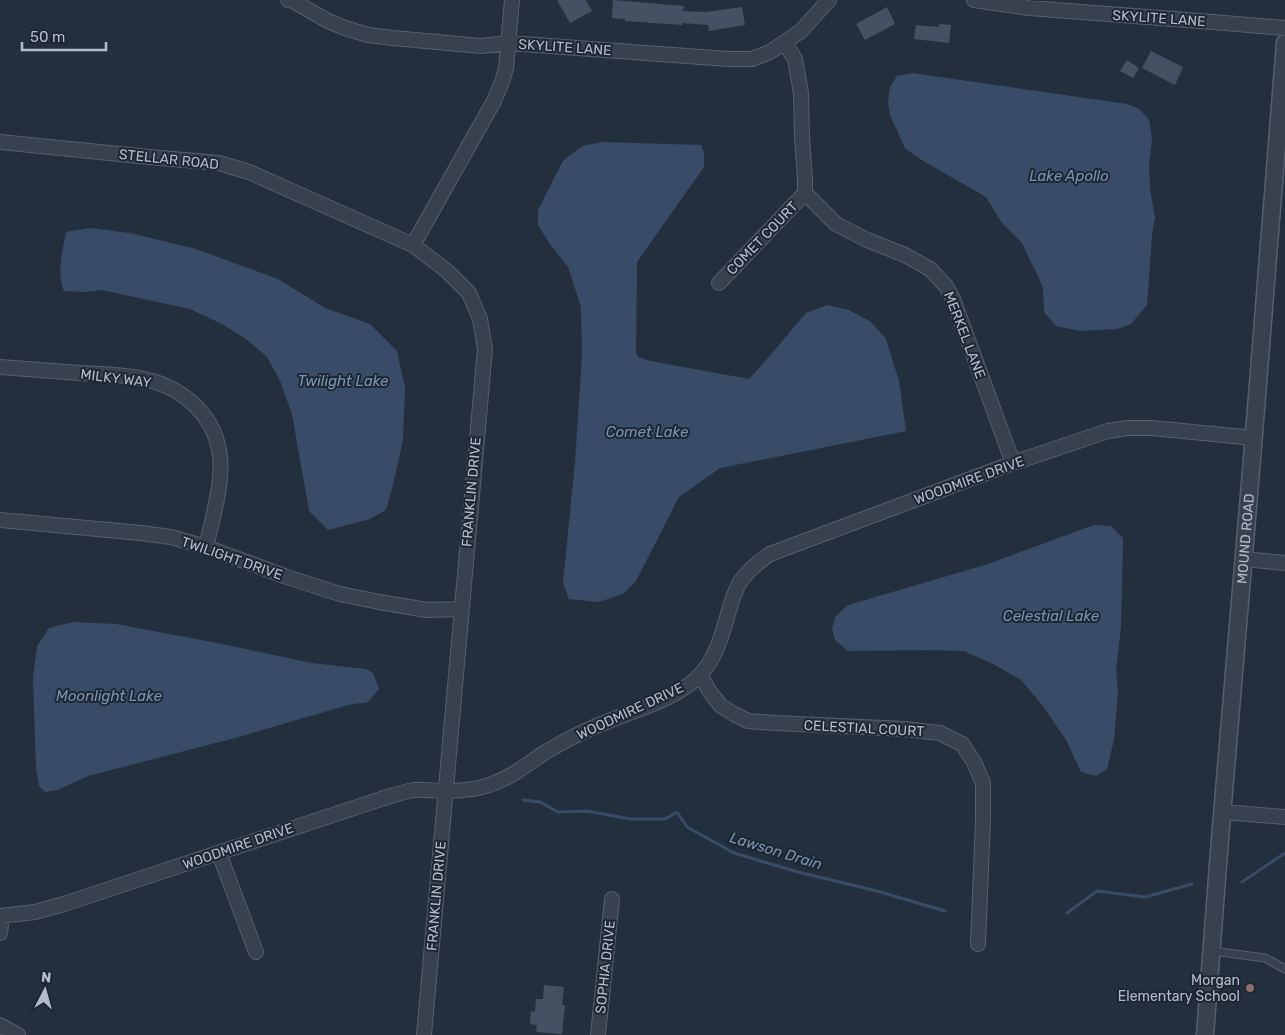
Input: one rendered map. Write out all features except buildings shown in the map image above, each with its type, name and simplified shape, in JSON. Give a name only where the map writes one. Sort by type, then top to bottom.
[{"type":"street","name":"SKYLITE LANE","points":[[288,0],[328,21],[368,35],[480,46],[509,43],[728,59],[752,59],[770,52],[801,31],[826,1]]},
{"type":"street","points":[[413,245],[494,101],[502,82],[506,68],[512,0]]},
{"type":"street","name":"SKYLITE LANE","points":[[974,0],[1029,8],[1285,28]]},
{"type":"street","points":[[785,43],[795,59],[801,93],[802,137],[806,180],[805,193]]},
{"type":"street","name":"MOUND ROAD","points":[[1205,1035],[1285,43]]},
{"type":"street","name":"STELLAR ROAD","points":[[0,142],[219,163],[249,172],[413,245]]},
{"type":"street","name":"COMET COURT","points":[[719,283],[805,193]]},
{"type":"street","name":"MERKEL LANE","points":[[805,193],[836,224],[922,264],[930,269],[946,286],[953,299],[1013,463]]},
{"type":"street","name":"FRANKLIN DRIVE","points":[[413,245],[447,271],[469,293],[480,319],[484,349],[424,1035]]},
{"type":"street","name":"MILKY WAY","points":[[0,367],[144,379],[166,386],[187,398],[202,412],[212,426],[218,442],[220,478],[206,547]]},
{"type":"street","name":"WOODMIRE DRIVE","points":[[1,916],[35,912],[64,904],[381,799],[415,790],[446,791],[471,789],[508,778],[528,766],[544,753],[568,740],[606,722],[666,698],[682,689],[700,675],[713,656],[721,638],[733,594],[744,577],[758,562],[770,554],[1013,463],[1108,431],[1128,428],[1152,428],[1254,438]]},
{"type":"street","name":"TWILIGHT DRIVE","points":[[0,520],[141,533],[171,538],[206,547],[340,594],[427,610],[461,610]]},
{"type":"street","points":[[1244,559],[1285,563]]},
{"type":"street","name":"CELESTIAL COURT","points":[[700,675],[721,706],[748,721],[913,730],[940,733],[962,744],[974,762],[982,783],[983,820],[978,944]]},
{"type":"street","points":[[1223,812],[1285,817]]},
{"type":"street","points":[[219,853],[256,952]]},
{"type":"street","name":"SOPHIA DRIVE","points":[[598,1035],[612,899]]},
{"type":"street","points":[[0,933],[1,916]]},
{"type":"street","points":[[0,1025],[18,1035]]},
{"type":"lane","points":[[1212,951],[1265,958],[1285,969]]},
{"type":"water","name":"Lake Apollo","points":[[912,73],[1127,104],[1139,109],[1149,119],[1152,140],[1149,164],[1150,189],[1155,217],[1147,305],[1131,324],[1117,329],[1080,331],[1056,326],[1044,312],[1043,287],[1022,243],[1002,223],[986,197],[920,159],[905,148],[890,115],[888,102],[890,87],[897,76]]},
{"type":"water","name":"Comet Lake","points":[[602,142],[701,145],[704,153],[704,167],[637,262],[636,352],[638,357],[650,361],[749,379],[806,313],[827,305],[849,310],[871,322],[886,339],[899,381],[906,431],[720,468],[679,497],[636,581],[623,594],[599,602],[569,599],[563,583],[575,462],[582,356],[581,307],[568,267],[538,225],[538,210],[563,161],[582,146]]},
{"type":"water","name":"Twilight Lake","points":[[90,228],[130,233],[196,249],[278,279],[325,308],[370,324],[397,351],[405,388],[403,440],[386,510],[370,519],[328,530],[309,511],[292,414],[280,381],[267,357],[246,339],[222,324],[190,309],[102,290],[84,292],[64,291],[60,269],[66,232]]},
{"type":"water","name":"Celestial Lake","points":[[1094,525],[1111,526],[1123,538],[1121,627],[1116,670],[1118,691],[1114,740],[1107,769],[1096,776],[1081,772],[1066,740],[1043,706],[1021,680],[995,665],[964,651],[848,651],[835,640],[832,629],[835,617],[848,605],[985,565]]},
{"type":"water","name":"Moonlight Lake","points":[[74,622],[116,624],[311,663],[366,669],[373,673],[379,689],[368,702],[348,705],[235,738],[88,776],[58,790],[45,792],[39,786],[36,769],[33,678],[37,646],[49,628]]},
{"type":"waterway","name":"Lawson Drain","points":[[523,800],[540,802],[558,812],[587,811],[630,819],[665,819],[677,812],[687,827],[734,853],[945,911]]},
{"type":"waterway","name":"Lawson Drain","points":[[1242,882],[1285,853]]},
{"type":"waterway","name":"Lawson Drain","points":[[1067,913],[1097,891],[1145,897],[1192,884]]},
{"type":"place","name":"Morgan Elementary School","points":[[1250,988]]}]
